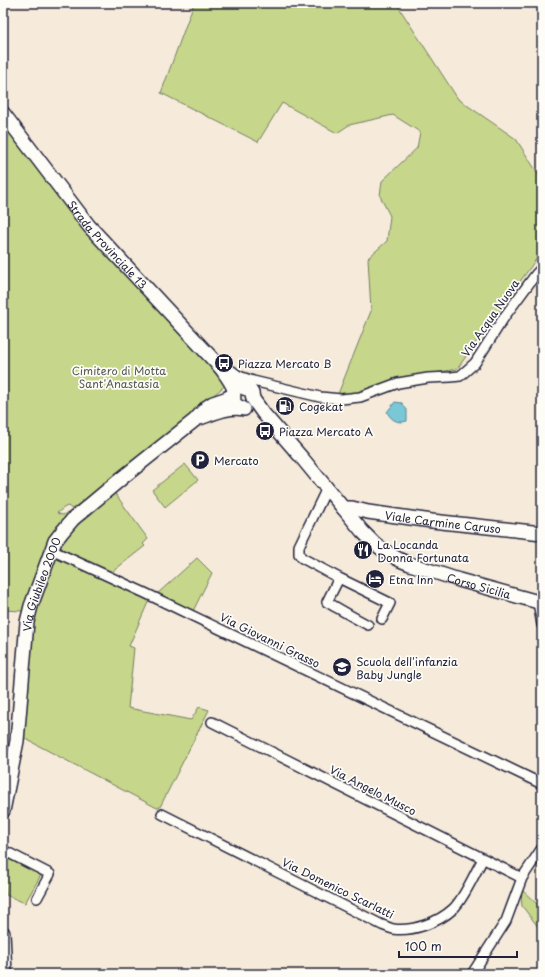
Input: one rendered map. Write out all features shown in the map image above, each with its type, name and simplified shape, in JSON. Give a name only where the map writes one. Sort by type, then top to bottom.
[{"type":"street","name":"Strada Provinciale 13","points":[[3,113],[89,226],[244,391]]},
{"type":"street","name":"Via Acqua Nuova","points":[[210,356],[239,376],[244,391],[341,399],[360,398],[398,383],[428,378],[460,376],[475,363],[505,316],[542,268]]},
{"type":"street","points":[[244,391],[234,402],[238,407],[253,412],[273,426]]},
{"type":"street","points":[[196,420],[206,407],[213,402],[244,391]]},
{"type":"street","points":[[244,391],[273,426],[288,441],[343,508]]},
{"type":"street","points":[[196,420],[216,412],[242,408]]},
{"type":"street","name":"Via Giubileo 2000","points":[[3,811],[17,740],[27,622],[31,606],[55,541],[73,519],[122,478],[196,420]]},
{"type":"street","points":[[327,488],[299,546],[299,554],[302,558],[339,578],[390,603],[382,619]]},
{"type":"street","name":"Viale Carmine Caruso","points":[[343,508],[352,508],[368,512],[432,521],[542,533]]},
{"type":"street","name":"Corso Sicilia","points":[[343,508],[375,544],[400,560],[459,580],[540,602]]},
{"type":"street","name":"Via Giovanni Grasso","points":[[51,550],[146,593],[542,784]]},
{"type":"street","points":[[339,578],[327,602],[368,625]]},
{"type":"street","points":[[540,602],[542,624]]},
{"type":"street","name":"Via Angelo Musco","points":[[212,722],[522,878]]},
{"type":"street","name":"Via Domenico Scarlatti","points":[[162,814],[392,929],[415,929],[440,918],[453,909],[462,897],[483,858]]},
{"type":"street","points":[[472,974],[506,921],[522,878],[542,848]]},
{"type":"street","points":[[3,850],[50,874],[37,898]]},
{"type":"street","points":[[3,933],[5,974]]},
{"type":"green space","points":[[194,3],[396,3],[458,99],[516,139],[542,180],[542,251],[457,369],[395,380],[358,394],[338,394],[371,311],[368,258],[387,241],[390,216],[380,196],[382,181],[417,148],[420,132],[393,115],[349,125],[337,133],[282,103],[258,142],[161,93]]},
{"type":"green space","name":"Cimitero di Motta Sant'Anastasia","points":[[3,125],[82,225],[228,383],[116,478],[72,509],[68,506],[57,513],[62,515],[67,513],[69,515],[52,534],[44,549],[23,611],[3,610]]},
{"type":"green space","points":[[185,464],[198,480],[165,507],[152,490]]},
{"type":"green space","points":[[114,492],[148,539],[143,544],[145,546],[112,572],[64,550],[60,546],[59,541],[75,523]]},
{"type":"green space","points":[[56,557],[145,596],[149,600],[129,646],[134,648],[128,708],[191,720],[199,707],[209,710],[160,807],[157,808],[22,737],[29,631]]},
{"type":"green space","points":[[197,558],[212,573],[193,611],[157,594]]},
{"type":"green space","points":[[3,858],[6,858],[41,875],[25,903],[6,895]]},
{"type":"green space","points":[[522,890],[538,905],[542,906],[542,932],[522,906]]},
{"type":"water","points":[[395,402],[402,403],[407,410],[407,421],[398,422],[387,412]]},
{"type":"place","name":"Piazza Mercato B","points":[[224,363]]},
{"type":"place","name":"Cogekat","points":[[285,406]]},
{"type":"place","name":"Piazza Mercato A","points":[[265,431]]},
{"type":"place","name":"Mercato","points":[[200,460]]},
{"type":"place","name":"La Locanda Donna Fortunata","points":[[363,550]]},
{"type":"place","name":"Etna Inn","points":[[375,579]]},
{"type":"place","name":"Scuola dell'infanzia Baby Jungle","points":[[342,667]]}]
